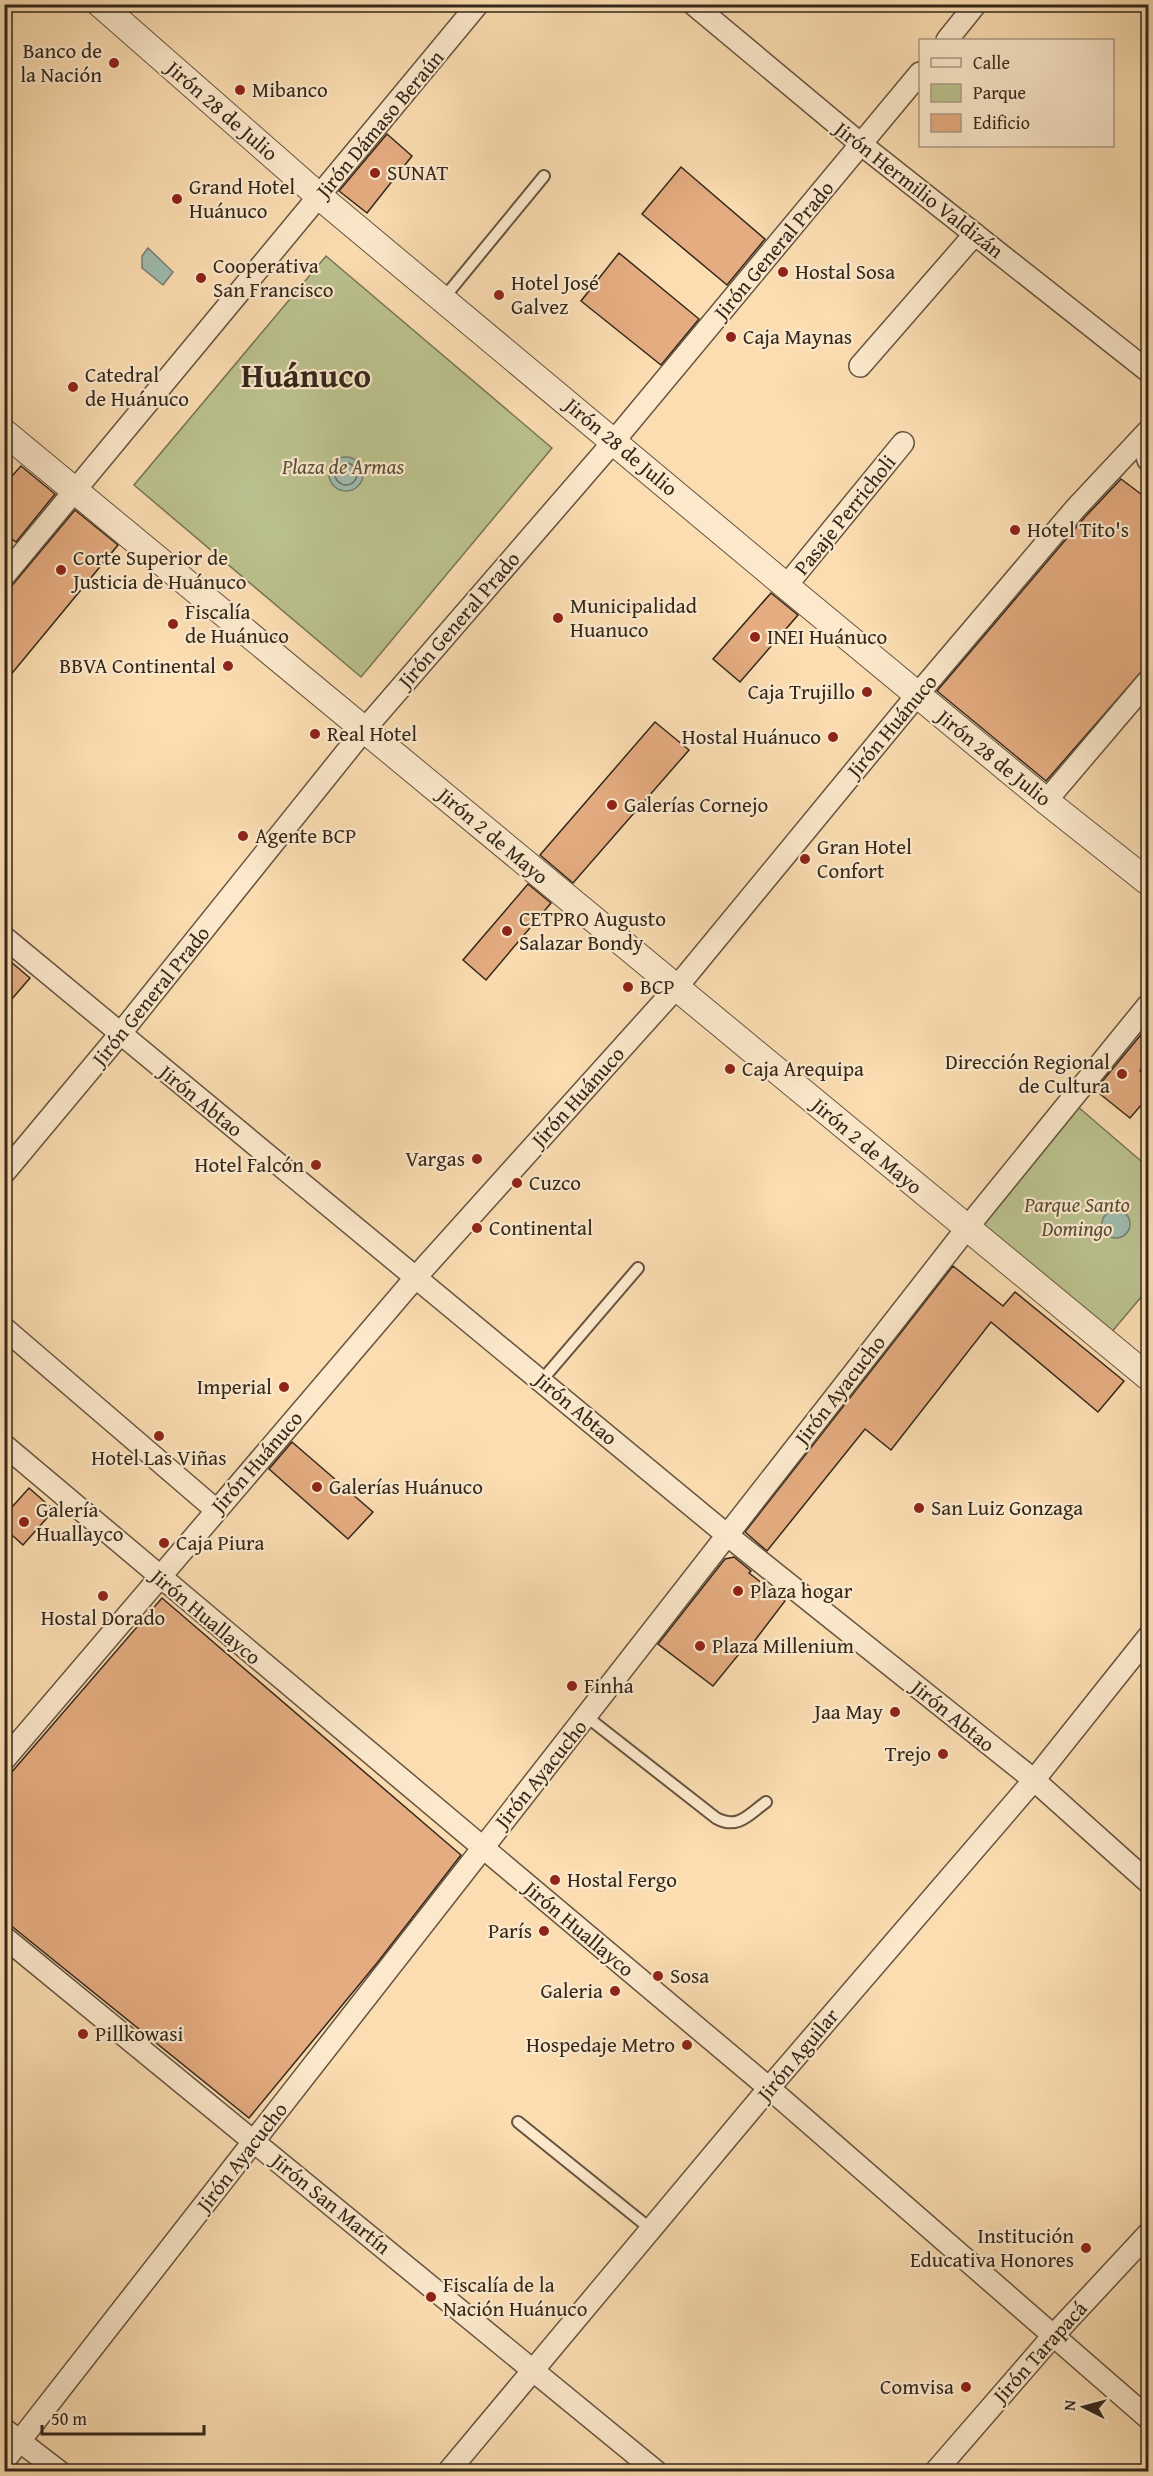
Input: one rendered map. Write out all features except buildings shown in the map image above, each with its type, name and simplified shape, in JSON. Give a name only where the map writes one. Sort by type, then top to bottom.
[{"type":"street","name":"Jirón 28 de Julio","points":[[100,4],[320,196],[443,299],[1046,801],[1149,882]]},
{"type":"street","name":"Jirón Dámaso Beraún","points":[[4,576],[478,4]]},
{"type":"street","name":"Jirón Hermilio Valdizán","points":[[693,4],[861,145],[1149,371]]},
{"type":"street","points":[[948,39],[976,4]]},
{"type":"street","name":"Jirón General Prado","points":[[4,1173],[120,1034],[364,730],[614,441],[919,75]]},
{"type":"street","points":[[860,366],[975,234]]},
{"type":"street","name":"Jirón 2 de Mayo","points":[[4,432],[1149,1377]]},
{"type":"street","points":[[1149,433],[1145,448],[1149,460]]},
{"type":"street","name":"Jirón Huánuco","points":[[4,1760],[416,1277],[676,988],[918,694],[1075,509],[1149,433]]},
{"type":"street","name":"Pasaje Perricholi","points":[[786,586],[903,443]]},
{"type":"street","points":[[1046,801],[1149,681]]},
{"type":"street","name":"Jirón Abtao","points":[[4,937],[727,1535],[1034,1780],[1149,1882]]},
{"type":"street","name":"Jirón Ayacucho","points":[[4,2461],[967,1228],[1149,1005]]},
{"type":"street","points":[[4,1328],[216,1510]]},
{"type":"street","name":"Jirón Huallayco","points":[[4,1445],[769,2088],[1149,2418]]},
{"type":"street","name":"Jirón Aguilar","points":[[448,2472],[769,2088],[1034,1780],[1149,1637]]},
{"type":"street","name":"Jirón San Martín","points":[[4,1937],[535,2369],[657,2472]]},
{"type":"street","name":"Jirón Tarapacá","points":[[935,2472],[1053,2337],[1149,2234]]},
{"type":"street","points":[[4,2429],[60,2472]]},
{"type":"lane","points":[[443,299],[544,176]]},
{"type":"lane","points":[[542,1380],[638,1268]]},
{"type":"lane","points":[[587,1717],[716,1818],[727,1824],[735,1824],[766,1802]]},
{"type":"lane","points":[[518,2122],[652,2229]]},
{"type":"green space","name":"Plaza de Armas","points":[[326,256],[552,448],[361,677],[134,485]]},
{"type":"green space","name":"Parque Santo Domingo","points":[[1077,1106],[1148,1167],[1148,1289],[1110,1334],[979,1227]]},
{"type":"water","points":[[148,248],[173,272],[163,285],[142,268],[142,256]]},
{"type":"water","points":[[346,457],[358,462],[363,474],[358,486],[346,491],[334,486],[329,474],[334,462]]},
{"type":"water","points":[[1116,1210],[1126,1214],[1130,1224],[1126,1234],[1116,1238],[1106,1234],[1102,1224],[1106,1214]]},
{"type":"place","name":"Banco de la Nación","points":[[114,63]]},
{"type":"place","name":"Mibanco","points":[[240,90]]},
{"type":"place","name":"SUNAT","points":[[375,173]]},
{"type":"place","name":"Grand Hotel Huánuco","points":[[177,199]]},
{"type":"place","name":"Hostal Sosa","points":[[783,272]]},
{"type":"place","name":"Cooperativa San Francisco","points":[[201,278]]},
{"type":"place","name":"Hotel José Galvez","points":[[499,295]]},
{"type":"place","name":"Caja Maynas","points":[[731,337]]},
{"type":"place","name":"Catedral de Huánuco","points":[[73,387]]},
{"type":"place","name":"Hotel Tito's","points":[[1015,530]]},
{"type":"place","name":"Corte Superior de Justicia de Huánuco","points":[[61,570]]},
{"type":"place","name":"Municipalidad Huanuco","points":[[558,618]]},
{"type":"place","name":"Fiscalía de Huánuco","points":[[173,624]]},
{"type":"place","name":"INEI Huánuco","points":[[755,637]]},
{"type":"place","name":"BBVA Continental","points":[[228,666]]},
{"type":"place","name":"Caja Trujillo","points":[[867,692]]},
{"type":"place","name":"Real Hotel","points":[[315,734]]},
{"type":"place","name":"Hostal Huánuco","points":[[833,737]]},
{"type":"place","name":"Galerías Cornejo","points":[[612,805]]},
{"type":"place","name":"Agente BCP","points":[[243,836]]},
{"type":"place","name":"Gran Hotel Confort","points":[[805,859]]},
{"type":"place","name":"CETPRO Augusto Salazar Bondy","points":[[507,931]]},
{"type":"place","name":"BCP","points":[[628,987]]},
{"type":"place","name":"Caja Arequipa","points":[[730,1069]]},
{"type":"place","name":"Dirección Regional de Cultura","points":[[1122,1074]]},
{"type":"place","name":"Vargas","points":[[477,1159]]},
{"type":"place","name":"Hotel Falcón","points":[[316,1165]]},
{"type":"place","name":"Cuzco","points":[[517,1183]]},
{"type":"place","name":"Continental","points":[[477,1228]]},
{"type":"place","name":"Imperial","points":[[284,1387]]},
{"type":"place","name":"Hotel Las Viñas","points":[[159,1436]]},
{"type":"place","name":"Galerías Huánuco","points":[[317,1487]]},
{"type":"place","name":"San Luiz Gonzaga","points":[[919,1508]]},
{"type":"place","name":"Galería Huallayco","points":[[24,1522]]},
{"type":"place","name":"Caja Piura","points":[[164,1543]]},
{"type":"place","name":"Plaza hogar","points":[[738,1591]]},
{"type":"place","name":"Hostal Dorado","points":[[103,1596]]},
{"type":"place","name":"Plaza Millenium","points":[[700,1646]]},
{"type":"place","name":"Finha","points":[[572,1686]]},
{"type":"place","name":"Jaa May","points":[[895,1712]]},
{"type":"place","name":"Trejo","points":[[943,1754]]},
{"type":"place","name":"Hostal Fergo","points":[[555,1880]]},
{"type":"place","name":"París","points":[[544,1931]]},
{"type":"place","name":"Sosa","points":[[658,1976]]},
{"type":"place","name":"Galeria","points":[[615,1991]]},
{"type":"place","name":"Pillkowasi","points":[[83,2034]]},
{"type":"place","name":"Hospedaje Metro","points":[[687,2045]]},
{"type":"place","name":"Institución Educativa Honores","points":[[1086,2248]]},
{"type":"place","name":"Fiscalía de la Nación Huánuco","points":[[431,2297]]},
{"type":"place","name":"Comvisa","points":[[966,2387]]},
{"type":"district","name":"Huánuco","points":[[306,375]]}]
